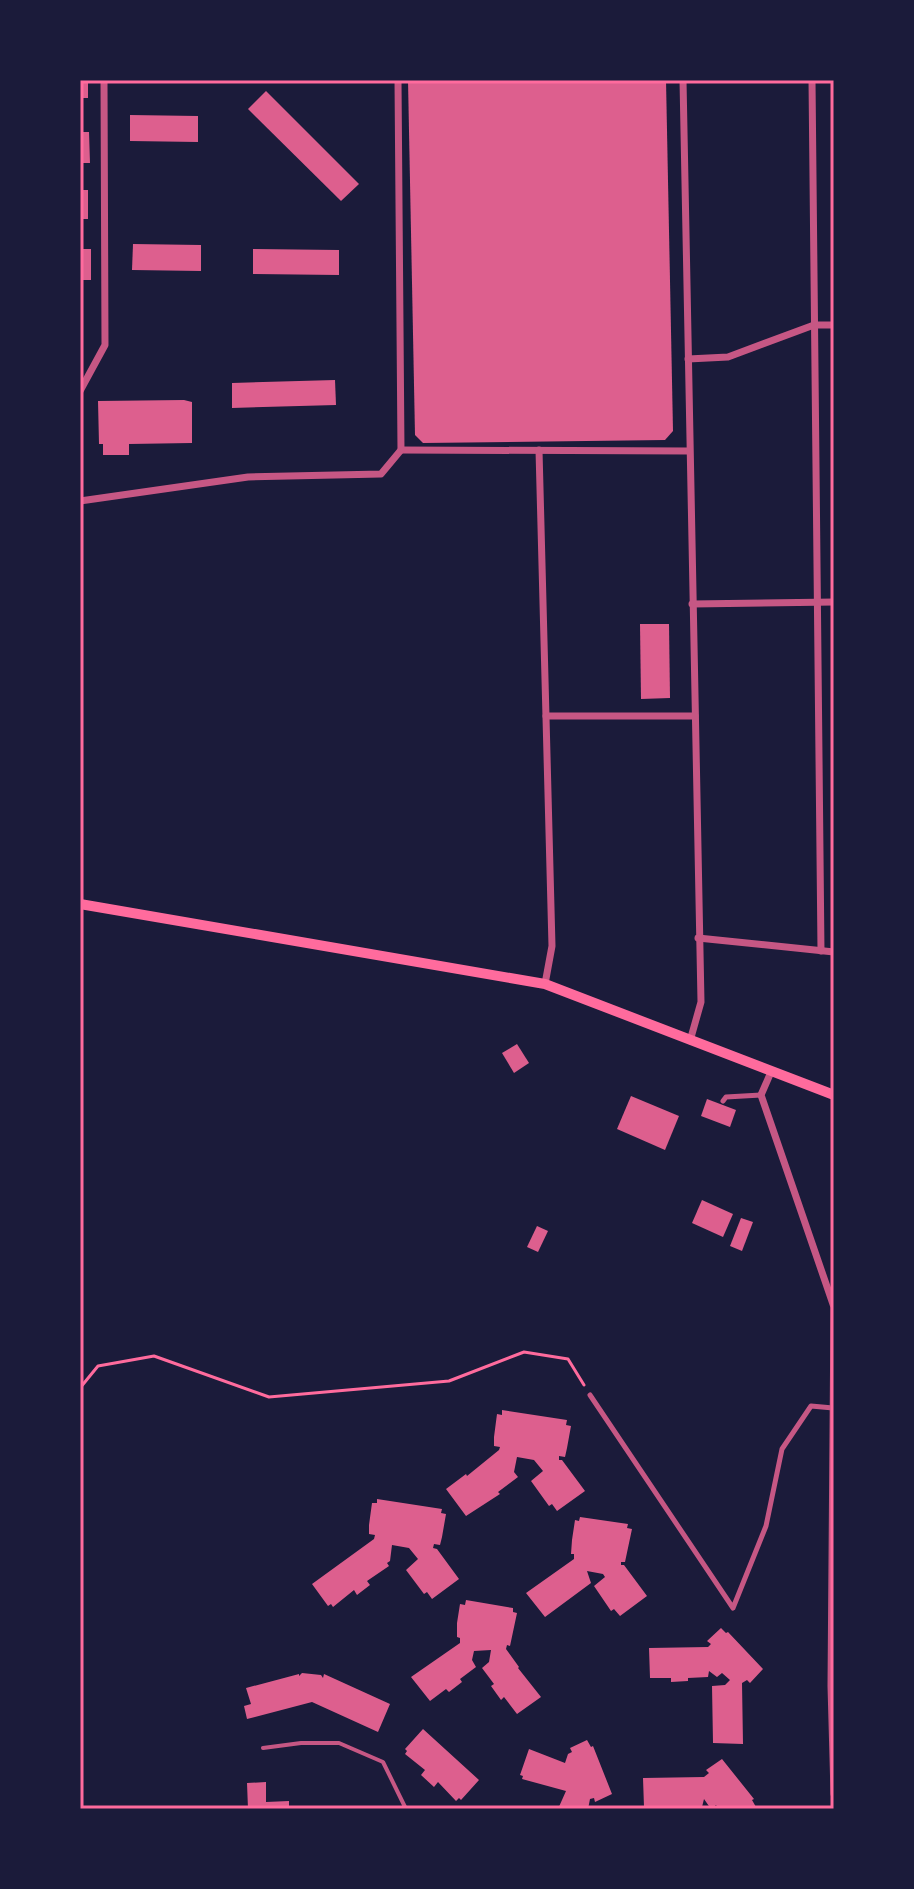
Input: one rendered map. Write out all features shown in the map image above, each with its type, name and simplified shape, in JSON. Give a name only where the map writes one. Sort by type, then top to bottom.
[{"type":"main road","points":[[80,904],[545,984],[834,1095]]},
{"type":"street","points":[[80,391],[105,345],[104,80]]},
{"type":"street","points":[[80,501],[248,477],[381,474],[401,450],[398,80]]},
{"type":"street","points":[[683,80],[701,1002],[690,1041]]},
{"type":"street","points":[[812,80],[821,951]]},
{"type":"street","points":[[688,359],[728,357],[814,325],[834,325]]},
{"type":"street","points":[[401,450],[689,451]]},
{"type":"street","points":[[539,450],[552,946],[545,984]]},
{"type":"street","points":[[692,604],[834,602]]},
{"type":"street","points":[[546,716],[695,716]]},
{"type":"street","points":[[698,938],[834,952]]},
{"type":"street","points":[[771,1072],[761,1095],[834,1307],[834,1794]]},
{"type":"street","points":[[723,1101],[726,1097],[761,1095]]},
{"type":"street","points":[[590,1395],[733,1608],[766,1526],[782,1449],[811,1406],[833,1408]]},
{"type":"lane","points":[[263,1748],[301,1743],[339,1743],[383,1762],[406,1809]]},
{"type":"path","points":[[80,1388],[98,1366],[154,1356],[269,1397],[449,1381],[524,1352],[568,1359],[590,1395]]},
{"type":"building","points":[[80,80],[88,80],[88,98],[80,98]]},
{"type":"building","points":[[408,80],[666,80],[673,431],[665,440],[423,443],[415,435]]},
{"type":"building","points":[[266,91],[359,184],[341,201],[248,109]]},
{"type":"building","points":[[130,115],[198,116],[198,142],[130,141]]},
{"type":"building","points":[[80,132],[89,132],[90,163],[80,163]]},
{"type":"building","points":[[80,190],[88,190],[88,219],[80,219]]},
{"type":"building","points":[[133,244],[201,245],[201,271],[132,270]]},
{"type":"building","points":[[80,249],[91,249],[91,280],[80,280]]},
{"type":"building","points":[[253,249],[339,250],[339,275],[253,274]]},
{"type":"building","points":[[335,380],[336,405],[232,408],[232,383]]},
{"type":"building","points":[[98,401],[192,402],[192,443],[129,444],[129,455],[103,455],[103,444],[99,444]]},
{"type":"building","points":[[640,624],[669,624],[670,698],[641,699]]},
{"type":"building","points":[[517,1044],[529,1063],[514,1073],[502,1053]]},
{"type":"building","points":[[631,1096],[679,1116],[665,1150],[617,1129]]},
{"type":"building","points":[[707,1099],[736,1110],[730,1127],[701,1116]]},
{"type":"building","points":[[702,1200],[733,1214],[723,1237],[692,1223]]},
{"type":"building","points":[[741,1218],[753,1222],[742,1251],[730,1246]]},
{"type":"building","points":[[537,1226],[548,1231],[538,1252],[527,1247]]},
{"type":"building","points":[[502,1410],[567,1420],[566,1425],[571,1426],[567,1448],[565,1457],[559,1456],[559,1460],[585,1491],[557,1511],[552,1504],[549,1506],[531,1481],[543,1471],[534,1460],[517,1457],[514,1472],[518,1477],[498,1492],[500,1494],[466,1516],[446,1489],[499,1450],[500,1447],[494,1446],[494,1437],[497,1414],[502,1415]]},
{"type":"building","points":[[377,1499],[442,1509],[441,1513],[446,1514],[442,1537],[440,1545],[434,1544],[433,1548],[437,1549],[459,1579],[432,1599],[427,1592],[424,1594],[406,1570],[418,1559],[409,1548],[392,1545],[387,1563],[389,1566],[367,1581],[370,1585],[357,1595],[354,1590],[333,1607],[331,1604],[328,1606],[312,1584],[374,1539],[375,1535],[369,1534],[369,1525],[372,1503],[377,1503]]},
{"type":"building","points":[[580,1517],[628,1524],[627,1528],[632,1529],[625,1562],[621,1565],[647,1596],[620,1616],[614,1609],[611,1611],[594,1586],[605,1577],[603,1574],[587,1571],[591,1583],[545,1617],[526,1593],[574,1559],[574,1554],[571,1554],[572,1540],[575,1520],[579,1521]]},
{"type":"building","points":[[466,1600],[513,1608],[513,1612],[517,1613],[510,1646],[507,1645],[506,1649],[541,1697],[517,1714],[504,1697],[501,1700],[482,1668],[489,1662],[491,1650],[474,1651],[472,1660],[476,1667],[449,1692],[446,1689],[430,1701],[411,1677],[460,1643],[457,1623],[460,1604],[465,1605]]},
{"type":"building","points":[[721,1628],[763,1669],[750,1683],[747,1680],[742,1683],[743,1744],[713,1743],[712,1686],[725,1685],[730,1680],[722,1673],[717,1677],[709,1671],[708,1677],[688,1678],[688,1681],[650,1678],[649,1648],[708,1647],[711,1644],[707,1641]]},
{"type":"building","points":[[302,1673],[321,1675],[323,1678],[324,1674],[390,1704],[378,1732],[312,1702],[247,1719],[244,1706],[251,1704],[246,1688]]},
{"type":"building","points":[[423,1729],[479,1780],[461,1800],[456,1801],[438,1782],[434,1787],[421,1775],[425,1770],[405,1754],[405,1749]]},
{"type":"building","points":[[587,1740],[593,1746],[612,1794],[595,1802],[594,1798],[590,1799],[588,1809],[558,1809],[566,1791],[522,1779],[520,1775],[529,1749],[565,1763],[572,1752],[570,1748]]},
{"type":"building","points":[[722,1759],[754,1799],[754,1809],[719,1809],[716,1805],[711,1809],[704,1799],[702,1807],[644,1807],[643,1778],[704,1777],[709,1773],[706,1770]]},
{"type":"building","points":[[266,1782],[266,1802],[289,1801],[289,1809],[248,1809],[247,1783]]}]
